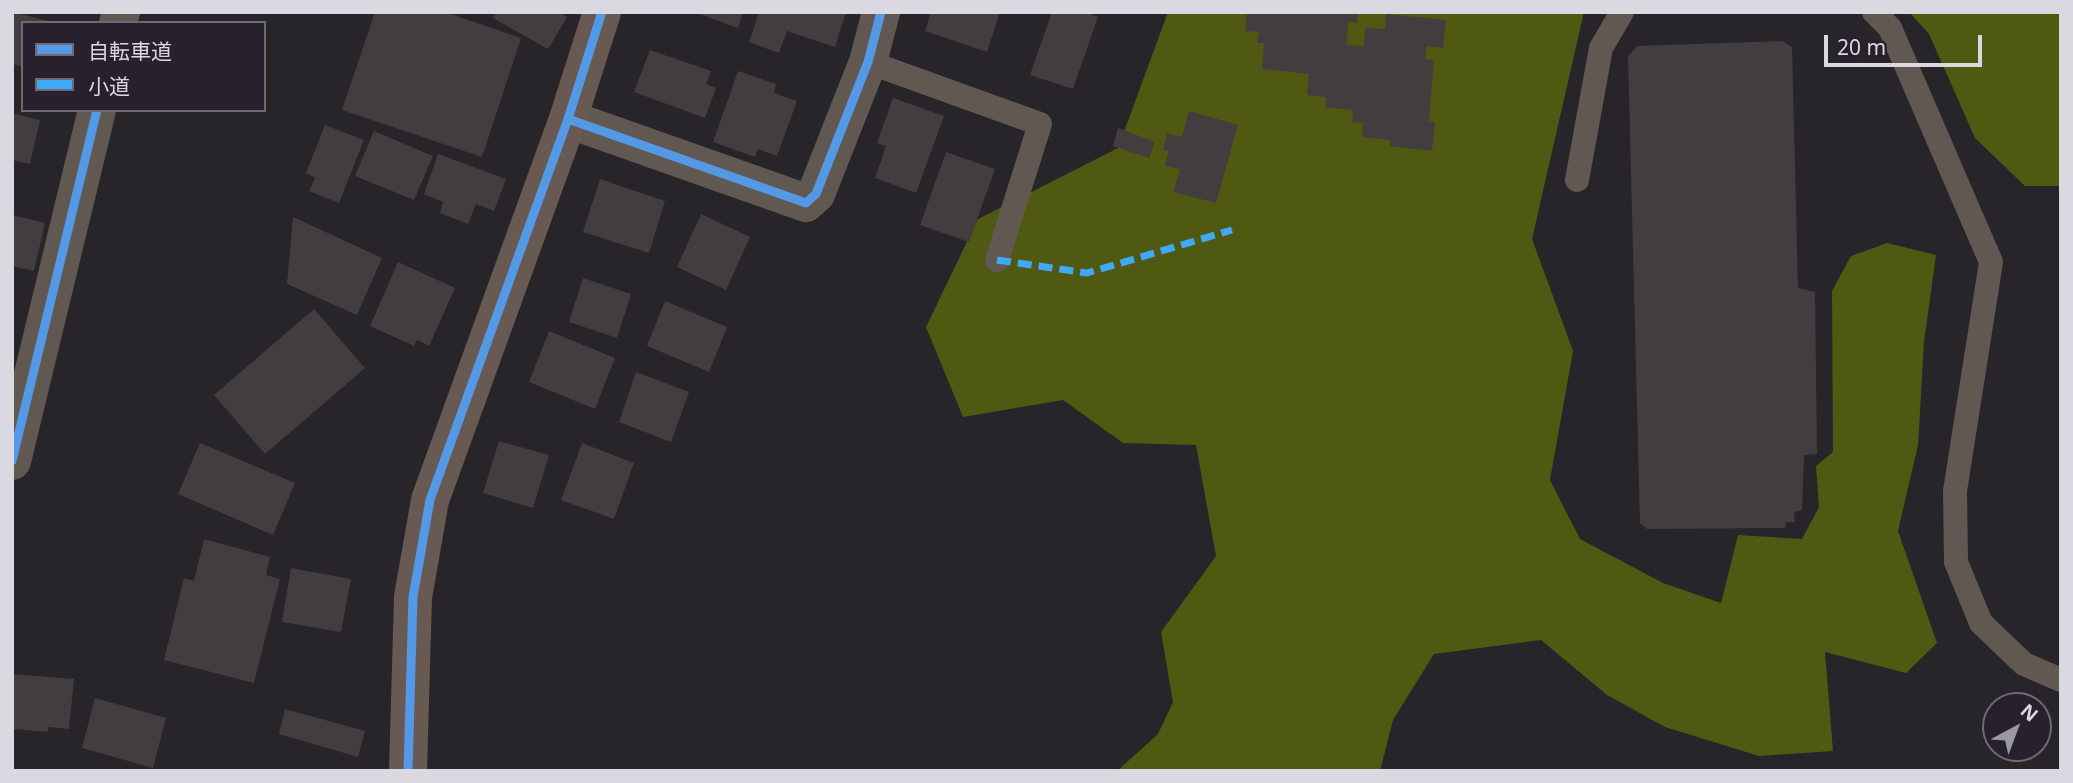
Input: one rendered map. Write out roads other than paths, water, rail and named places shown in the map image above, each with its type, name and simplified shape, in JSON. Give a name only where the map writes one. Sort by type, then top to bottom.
[{"type":"street","points":[[408,771],[412,597],[430,500],[568,119],[602,12]]},
{"type":"street","points":[[568,119],[806,202],[816,194],[868,62],[881,12]]},
{"type":"street","points":[[12,461],[97,112]]},
{"type":"lane","points":[[1577,180],[1601,48],[1622,12]]},
{"type":"lane","points":[[1874,12],[1890,28],[1991,262],[1955,491],[1956,562],[1981,623],[2024,664],[2061,680]]},
{"type":"lane","points":[[868,62],[1040,124],[997,260]]}]
